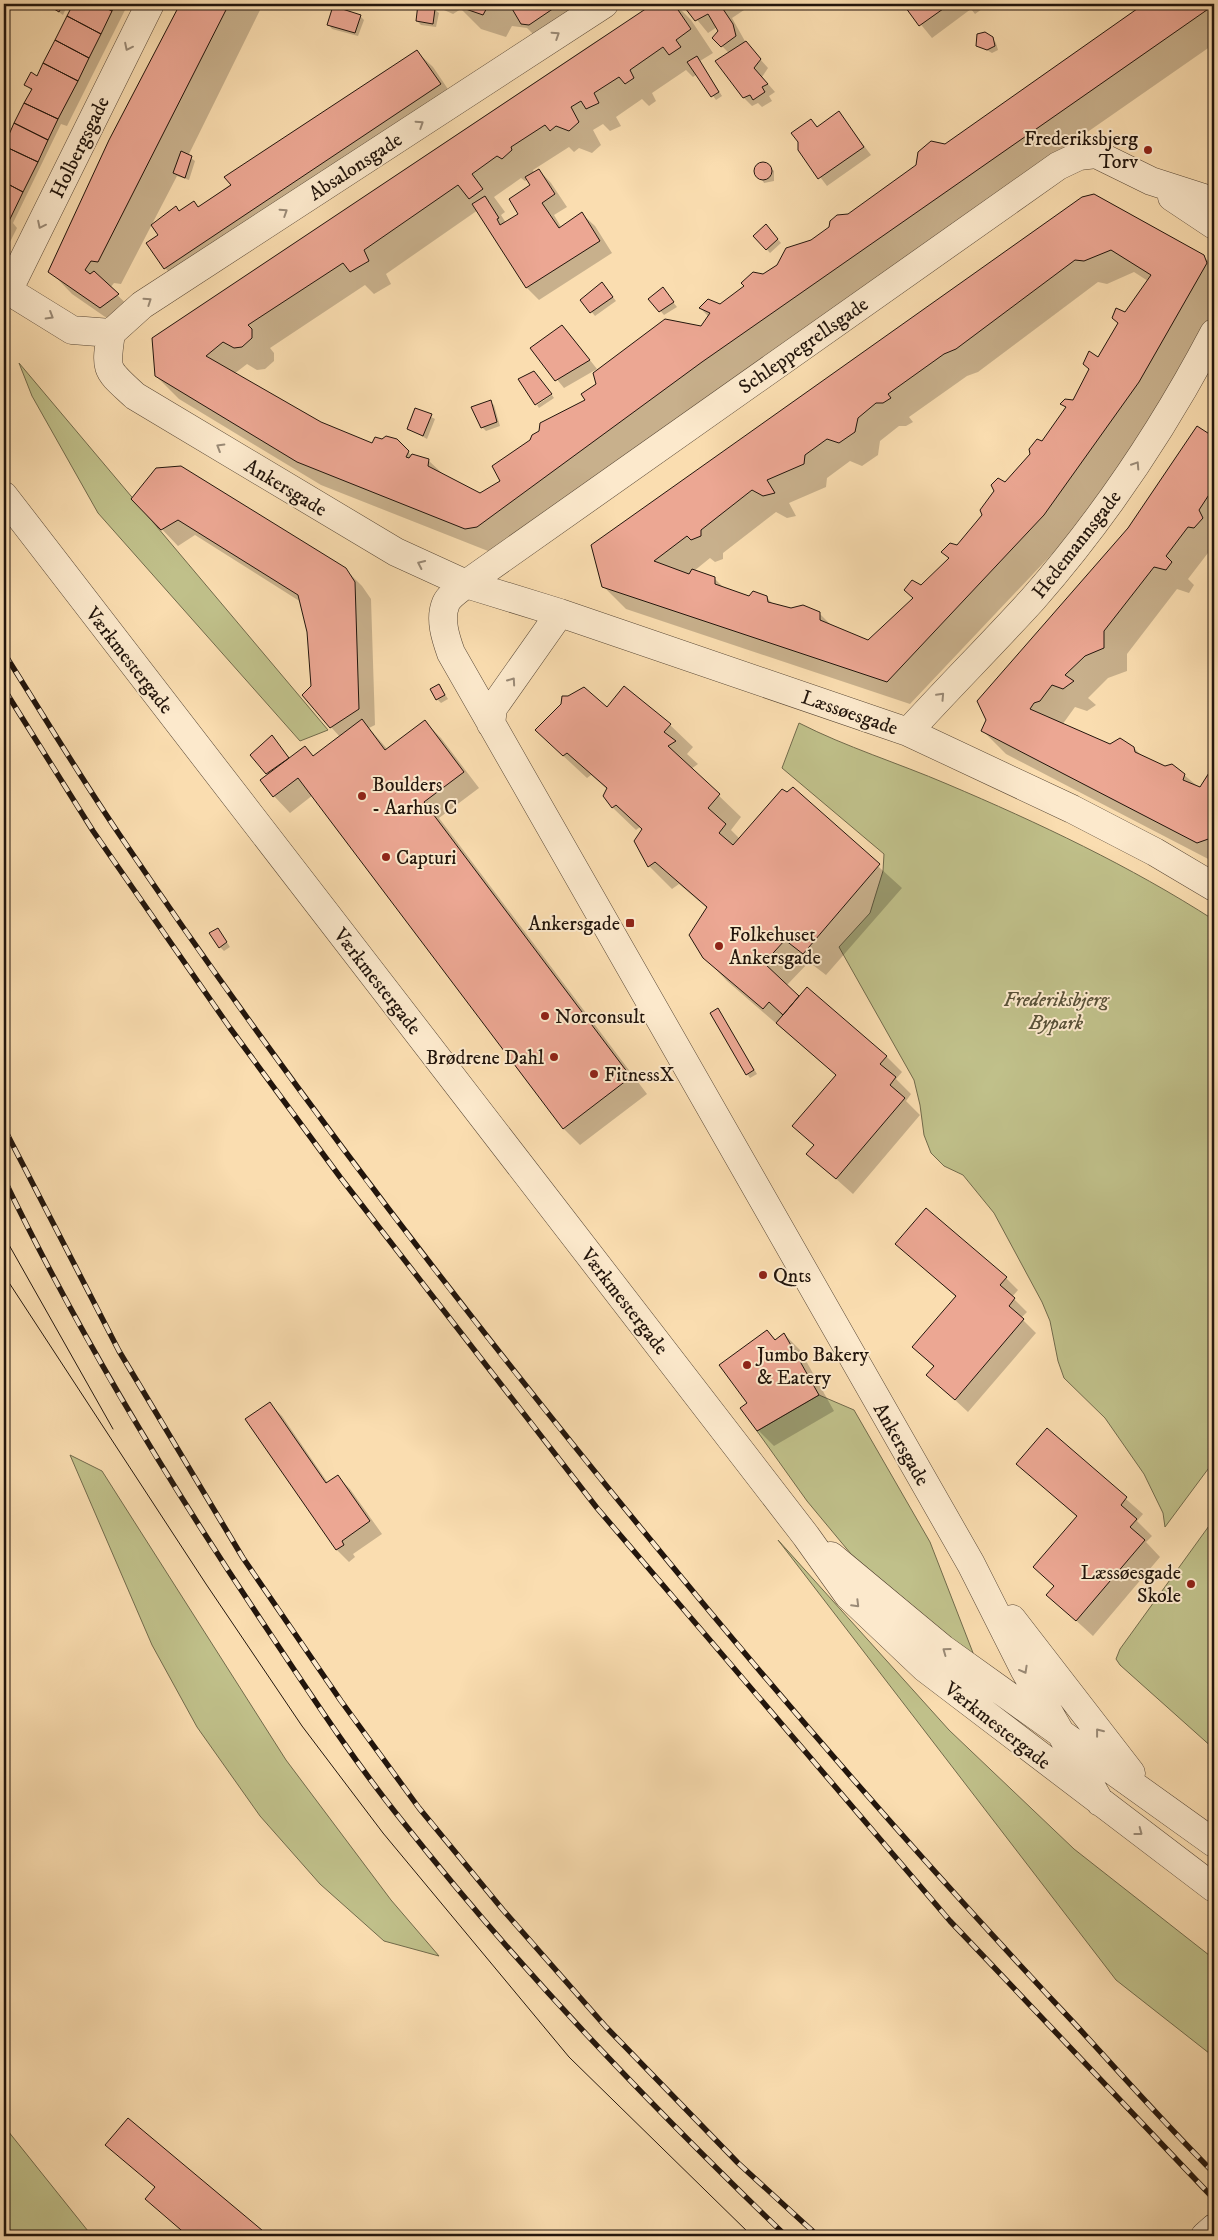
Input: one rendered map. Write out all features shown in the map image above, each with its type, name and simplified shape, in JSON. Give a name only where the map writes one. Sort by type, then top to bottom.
[{"type":"street","name":"Holbergsgade","points":[[6,289],[150,4]]},
{"type":"street","name":"Absalonsgade","points":[[111,333],[142,305],[604,4]]},
{"type":"street","name":"Schleppegrellsgade","points":[[466,584],[1058,166],[1079,156],[1096,154],[1151,180]]},
{"type":"street","points":[[1151,180],[1214,200]]},
{"type":"street","points":[[1151,180],[1187,209],[1214,225]]},
{"type":"street","points":[[6,289],[72,330],[111,333]]},
{"type":"street","name":"Ankersgade","points":[[111,333],[106,363],[115,377],[135,396],[396,552],[466,584],[446,602],[443,613],[444,635],[451,653],[970,1564],[1024,1669],[1100,1802]]},
{"type":"street","name":"Hedemannsgade","points":[[908,732],[1033,598],[1119,491],[1184,390],[1214,333]]},
{"type":"street","name":"Værkmestergade","points":[[4,496],[806,1536],[848,1595],[925,1668],[1214,1888]]},
{"type":"street","name":"Læssøesgade","points":[[466,584],[560,613],[908,732],[1080,814],[1155,852],[1214,887]]},
{"type":"street","points":[[491,724],[494,708],[560,613]]},
{"type":"street","name":"Værkmestergade","points":[[806,1536],[943,1649],[1214,1844]]},
{"type":"street","name":"Ankersgade","points":[[970,1564],[1150,1798]]},
{"type":"street","points":[[1205,2236],[1214,2228]]},
{"type":"green space","points":[[19,363],[328,730],[300,741],[98,513],[32,396]]},
{"type":"green space","name":"Frederiksbjerg Bypark","points":[[799,723],[835,740],[947,784],[1084,846],[1150,881],[1214,920],[1214,1461],[1165,1527],[1163,1513],[1144,1474],[1105,1418],[1064,1378],[1058,1361],[1050,1321],[1042,1302],[994,1213],[963,1175],[944,1166],[931,1153],[924,1135],[914,1080],[839,947],[870,913],[883,871],[884,854],[782,768]]},
{"type":"green space","points":[[819,1395],[854,1410],[930,1542],[975,1658],[851,1554],[807,1501],[757,1431]]},
{"type":"green space","points":[[70,1455],[102,1471],[286,1760],[391,1900],[439,1956],[384,1941],[320,1884],[260,1816],[197,1727],[152,1645]]},
{"type":"green space","name":"Læssøesgade Skole","points":[[1214,1519],[1214,1749],[1120,1665],[1116,1659],[1120,1649]]},
{"type":"green space","points":[[778,1540],[949,1730],[1074,1849],[1214,1959],[1214,2057],[1116,1980]]},
{"type":"green space","points":[[4,2126],[92,2236],[4,2236]]},
{"type":"building","points":[[46,4],[63,4],[59,12]]},
{"type":"building","points":[[73,4],[98,4],[112,11],[101,34],[67,16]]},
{"type":"building","points":[[98,4],[116,4],[112,11]]},
{"type":"building","points":[[180,4],[229,4],[98,262],[91,261],[85,270],[90,274],[94,271],[119,294],[100,308],[48,272],[109,140]]},
{"type":"building","points":[[418,4],[435,9],[433,24],[416,21]]},
{"type":"building","points":[[457,4],[489,4],[483,15],[457,6]]},
{"type":"building","points":[[489,4],[560,4],[529,25],[521,24],[511,7]]},
{"type":"building","points":[[653,4],[674,4],[691,29],[676,40],[681,47],[669,55],[663,47],[630,70],[634,78],[625,84],[619,77],[594,93],[599,103],[586,109],[581,101],[571,107],[579,122],[569,131],[556,126],[550,131],[545,125],[511,147],[512,150],[502,159],[497,156],[472,174],[483,189],[469,199],[458,185],[364,250],[369,261],[350,272],[343,263],[248,325],[252,329],[252,338],[242,347],[234,348],[223,342],[206,356],[321,422],[372,443],[375,437],[382,439],[386,436],[397,439],[409,451],[406,457],[409,458],[412,454],[429,459],[428,466],[480,493],[500,481],[492,466],[530,440],[532,435],[539,431],[540,423],[585,400],[581,394],[596,384],[593,373],[665,319],[701,326],[710,313],[699,308],[708,299],[720,304],[744,286],[741,283],[753,272],[763,274],[777,265],[786,248],[811,240],[829,227],[830,221],[837,215],[848,214],[916,165],[918,152],[931,141],[945,144],[1144,4],[1214,5],[702,362],[477,527],[465,529],[297,462],[155,376],[152,338]]},
{"type":"building","points":[[682,4],[724,4],[721,6],[733,24],[736,36],[721,47],[712,38],[718,31],[708,14],[695,21]]},
{"type":"building","points":[[903,4],[950,4],[919,26]]},
{"type":"building","points":[[333,6],[361,15],[355,33],[327,25]]},
{"type":"building","points":[[67,16],[101,34],[89,58],[55,40]]},
{"type":"building","points":[[985,32],[993,37],[995,46],[987,50],[976,46],[977,34]]},
{"type":"building","points":[[55,40],[89,58],[78,81],[43,63]]},
{"type":"building","points":[[746,41],[761,59],[754,68],[768,84],[762,87],[765,92],[753,100],[750,95],[743,98],[715,61]]},
{"type":"building","points":[[417,50],[441,84],[164,269],[146,243],[158,235],[151,225],[176,206],[179,211],[194,201],[198,207],[231,185],[224,177]]},
{"type":"building","points":[[697,56],[719,92],[711,97],[687,62]]},
{"type":"building","points":[[43,63],[78,81],[58,119],[24,103],[32,89],[24,85],[31,72],[37,76]]},
{"type":"building","points":[[24,103],[58,119],[48,140],[14,123]]},
{"type":"building","points":[[839,111],[864,147],[818,179],[798,150],[798,142],[791,133],[811,119],[817,127]]},
{"type":"building","points":[[14,123],[48,140],[38,162],[4,146]]},
{"type":"building","points":[[4,146],[38,162],[23,192],[4,182]]},
{"type":"building","points":[[181,151],[192,156],[185,178],[173,173]]},
{"type":"building","points":[[763,162],[769,165],[772,171],[769,177],[763,180],[757,177],[754,171],[757,165]]},
{"type":"building","points":[[539,169],[555,194],[542,203],[559,228],[582,212],[600,241],[526,288],[472,204],[485,196],[499,218],[497,219],[500,225],[518,214],[509,199],[530,185],[525,177]]},
{"type":"building","points":[[4,182],[23,192],[10,219],[4,216]]},
{"type":"building","points":[[1094,194],[1204,255],[1207,263],[1139,382],[1044,515],[887,682],[602,587],[591,545],[1082,197]],"holes":[[[1111,250],[1151,275],[1125,312],[1116,308],[1112,318],[1118,323],[1098,357],[1089,351],[1083,364],[1089,369],[1073,400],[1065,399],[1060,404],[1066,407],[1042,441],[1037,439],[1029,449],[1030,454],[1005,482],[998,478],[991,485],[994,491],[980,510],[982,515],[957,545],[950,543],[941,552],[949,558],[921,585],[912,580],[904,590],[913,598],[868,640],[820,620],[820,612],[803,605],[791,608],[768,602],[767,596],[753,591],[749,596],[715,584],[715,577],[692,569],[689,574],[654,561],[687,536],[691,540],[701,536],[701,530],[752,490],[763,496],[775,493],[767,480],[804,464],[805,455],[827,439],[839,443],[855,432],[858,418],[876,403],[883,403],[891,398],[888,394],[944,354],[956,349],[1075,260],[1084,261]]]},
{"type":"building","points":[[4,216],[10,219],[4,231]]},
{"type":"building","points":[[766,224],[778,239],[766,250],[753,236]]},
{"type":"building","points":[[602,282],[613,297],[590,313],[580,300]]},
{"type":"building","points":[[663,287],[674,302],[659,312],[648,299]]},
{"type":"building","points":[[562,325],[590,360],[555,381],[530,348]]},
{"type":"building","points":[[534,371],[552,394],[535,405],[518,379]]},
{"type":"building","points":[[491,400],[497,422],[481,428],[471,407]]},
{"type":"building","points":[[415,408],[432,414],[423,436],[407,429]]},
{"type":"building","points":[[1197,426],[1214,437],[1214,487],[1199,510],[1203,518],[1194,528],[1188,527],[1166,556],[1172,562],[1166,570],[1154,567],[1104,631],[1104,648],[1085,656],[1065,675],[1074,681],[1063,689],[1052,685],[1040,701],[1034,703],[1030,709],[1110,744],[1120,738],[1134,747],[1135,752],[1165,766],[1172,764],[1185,774],[1183,780],[1200,787],[1214,765],[1214,837],[1197,843],[981,731],[986,720],[977,701],[1128,528]]},
{"type":"building","points":[[181,466],[346,568],[355,582],[359,709],[330,728],[302,695],[311,686],[307,632],[298,595],[178,520],[161,530],[131,499],[156,468]]},
{"type":"building","points":[[439,684],[445,695],[436,700],[430,689]]},
{"type":"building","points":[[624,686],[671,724],[664,732],[676,741],[668,746],[720,794],[708,808],[726,824],[719,833],[733,845],[782,789],[787,792],[793,787],[880,864],[803,954],[785,940],[764,963],[799,996],[783,1015],[769,1002],[763,1009],[703,958],[689,935],[707,907],[655,862],[648,867],[634,841],[642,829],[616,805],[612,808],[603,796],[607,788],[567,753],[563,756],[535,730],[561,704],[562,696],[568,696],[584,687],[607,707]]},
{"type":"building","points":[[362,719],[385,750],[425,720],[464,772],[424,802],[631,1077],[563,1129],[298,778],[273,797],[260,780],[305,746],[313,756]]},
{"type":"building","points":[[272,735],[289,758],[266,774],[250,755]]},
{"type":"building","points":[[218,928],[227,942],[219,948],[209,933]]},
{"type":"building","points":[[807,987],[887,1056],[880,1064],[896,1077],[890,1085],[905,1098],[836,1179],[806,1154],[814,1145],[792,1126],[836,1075],[776,1023]]},
{"type":"building","points":[[718,1008],[754,1070],[746,1075],[710,1013]]},
{"type":"building","points":[[926,1208],[1007,1277],[1000,1285],[1015,1298],[1009,1306],[1024,1319],[955,1400],[926,1375],[934,1366],[912,1347],[956,1296],[895,1244]]},
{"type":"building","points":[[767,1330],[775,1340],[784,1333],[819,1395],[757,1431],[740,1408],[747,1403],[719,1365]]},
{"type":"building","points":[[270,1402],[326,1483],[338,1475],[370,1521],[342,1541],[344,1545],[336,1550],[245,1419]]},
{"type":"building","points":[[1047,1428],[1127,1497],[1121,1505],[1137,1519],[1130,1527],[1145,1540],[1076,1621],[1046,1595],[1054,1586],[1033,1567],[1077,1516],[1016,1464]]},
{"type":"building","points":[[128,2118],[269,2236],[188,2236],[145,2199],[155,2187],[105,2145]]},
{"type":"tram line","points":[[4,1236],[113,1429]]},
{"type":"tram line","points":[[4,1275],[206,1584],[302,1726],[383,1833],[569,2057],[752,2236]]},
{"type":"railway","points":[[4,653],[119,834],[259,1035],[405,1231],[556,1424],[711,1613],[844,1769],[981,1923],[1214,2173]]},
{"type":"railway","points":[[4,689],[93,831],[230,1028],[340,1177],[597,1508],[950,1921],[1214,2199]]},
{"type":"railway","points":[[4,1128],[119,1351],[243,1558],[341,1701],[419,1808],[503,1910],[606,2027],[738,2163],[818,2236]]},
{"type":"railway","points":[[4,1179],[63,1295],[160,1463],[229,1572],[349,1750],[403,1822],[493,1931],[587,2035],[685,2137],[786,2236]]},
{"type":"place","name":"Frederiksbjerg Torv","points":[[1148,150]]},
{"type":"place","name":"Boulders - Aarhus C","points":[[362,796]]},
{"type":"place","name":"Capturi","points":[[386,857]]},
{"type":"place","name":"Ankersgade","points":[[630,923]]},
{"type":"place","name":"Folkehuset Ankersgade","points":[[719,946]]},
{"type":"place","name":"Norconsult","points":[[545,1016]]},
{"type":"place","name":"Brødrene Dahl","points":[[554,1057]]},
{"type":"place","name":"FitnessX","points":[[594,1074]]},
{"type":"place","name":"Qnts","points":[[763,1275]]},
{"type":"place","name":"Jumbo Bakery & Eatery","points":[[747,1365]]},
{"type":"place","name":"Læssøesgade Skole","points":[[1191,1584]]}]
